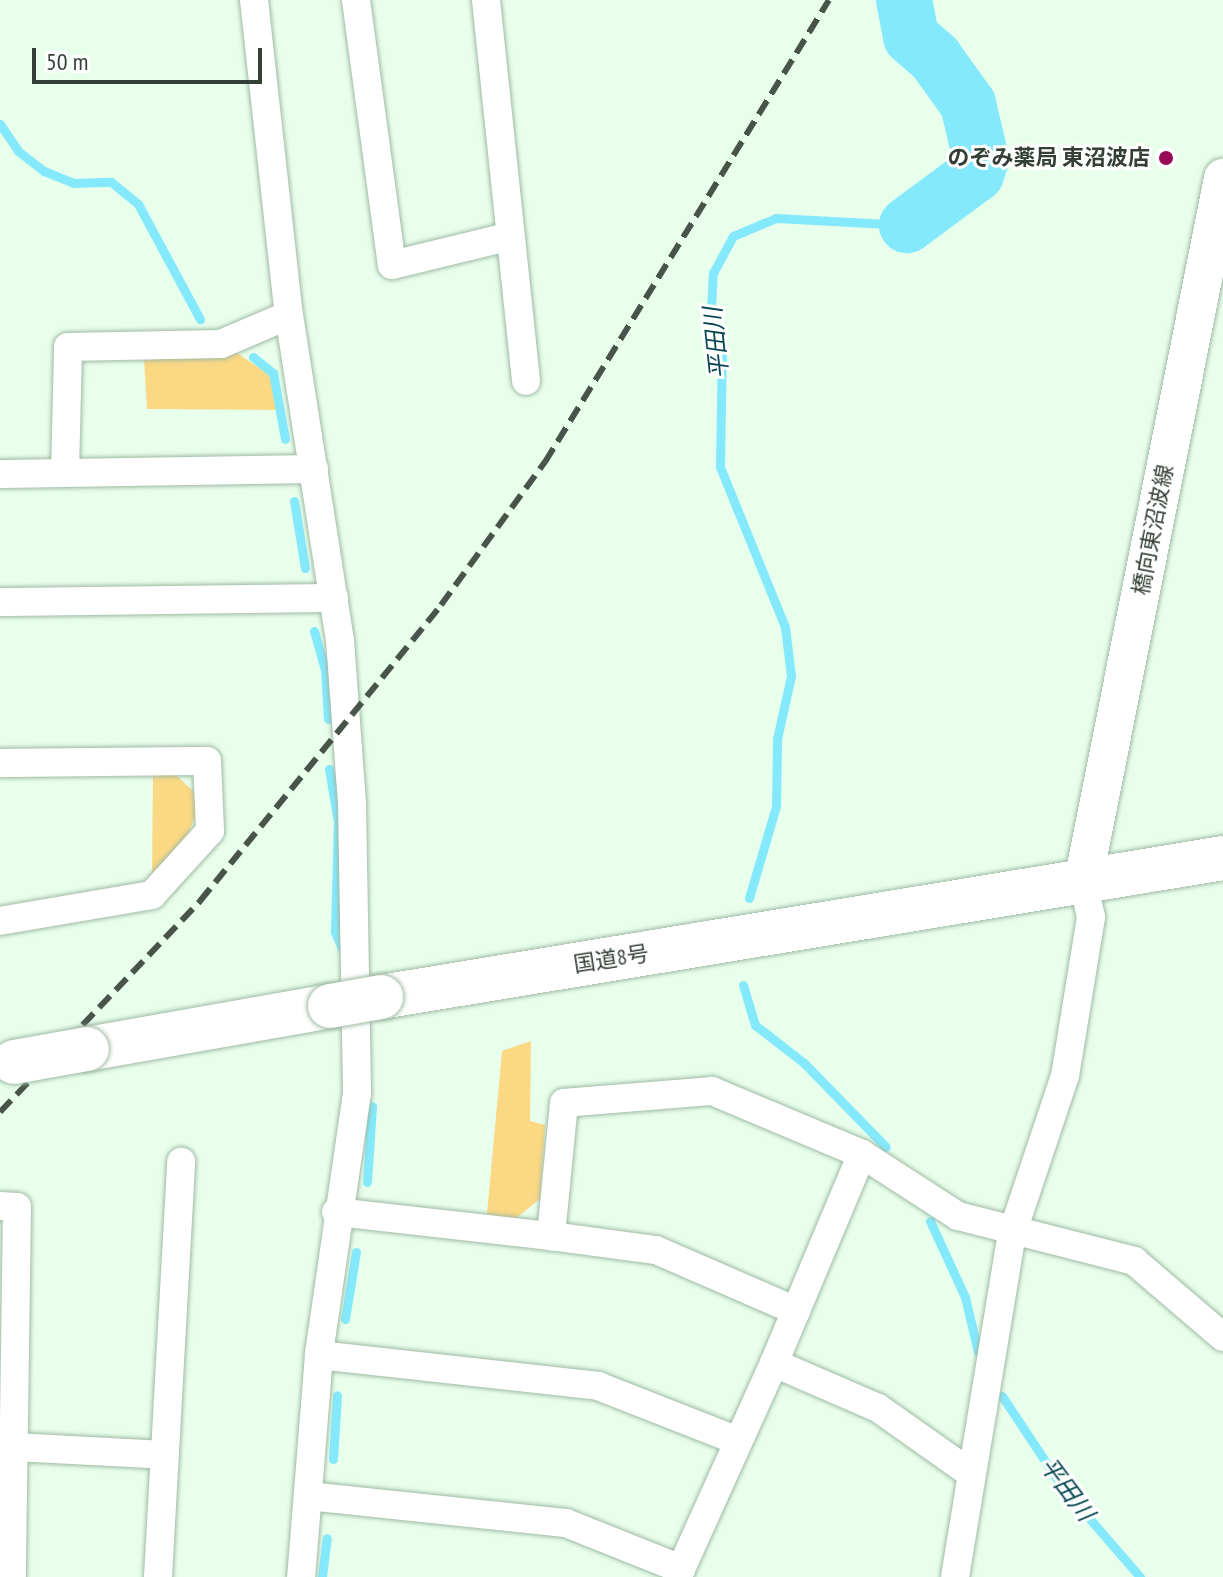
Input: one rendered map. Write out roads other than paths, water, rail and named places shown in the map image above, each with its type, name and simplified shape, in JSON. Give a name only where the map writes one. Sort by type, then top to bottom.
[{"type":"highway","name":"国道8号","points":[[7,1063],[381,997],[1223,858]]},
{"type":"main road","name":"橋向東沼波線","points":[[1083,882],[1223,178]]},
{"type":"street","points":[[254,0],[289,315],[334,598],[352,803],[357,1093],[336,1212],[319,1355],[301,1577]]},
{"type":"street","points":[[356,0],[392,265],[511,236]]},
{"type":"street","points":[[486,0],[526,381]]},
{"type":"street","points":[[65,473],[68,347],[221,344],[289,315]]},
{"type":"street","points":[[0,474],[314,469]]},
{"type":"street","points":[[0,602],[334,598]]},
{"type":"street","points":[[0,763],[207,761],[210,831],[152,895],[0,921]]},
{"type":"street","points":[[955,1577],[1012,1234],[1065,1076],[1091,917],[1083,882]]},
{"type":"street","points":[[551,1236],[564,1103],[712,1091],[862,1154],[958,1216],[1012,1234],[1134,1261],[1223,1337]]},
{"type":"street","points":[[308,1496],[566,1523],[680,1573],[774,1363],[862,1154]]},
{"type":"street","points":[[158,1577],[181,1162]]},
{"type":"street","points":[[0,1206],[17,1207],[12,1577]]},
{"type":"street","points":[[336,1212],[656,1250],[796,1311]]},
{"type":"street","points":[[319,1355],[598,1386],[738,1441]]},
{"type":"street","points":[[774,1363],[878,1408],[970,1473]]},
{"type":"street","points":[[14,1447],[165,1455]]},
{"type":"waterway","name":"平田川","points":[[904,0],[911,37],[935,58],[968,104],[981,159],[976,174],[907,225]]},
{"type":"waterway","points":[[0,124],[18,151],[44,171],[73,183],[111,182],[138,204],[200,319]]},
{"type":"waterway","name":"平田川","points":[[749,898],[776,806],[777,739],[791,676],[785,627],[720,467],[722,345],[711,309],[713,273],[733,236],[776,218],[907,225]]},
{"type":"waterway","points":[[253,357],[273,373],[285,439]]},
{"type":"waterway","points":[[294,501],[305,568]]},
{"type":"waterway","points":[[314,631],[325,670],[328,719]]},
{"type":"waterway","points":[[329,769],[338,822],[335,932],[344,953]]},
{"type":"waterway","name":"平田川","points":[[743,985],[755,1025],[804,1063],[886,1147]]},
{"type":"waterway","points":[[367,1182],[372,1106]]},
{"type":"waterway","name":"平田川","points":[[930,1221],[965,1297],[978,1352]]},
{"type":"waterway","points":[[345,1319],[356,1252]]},
{"type":"waterway","points":[[333,1459],[337,1395]]},
{"type":"waterway","name":"平田川","points":[[1002,1396],[1063,1488],[1140,1577]]},
{"type":"waterway","points":[[322,1577],[327,1538]]},
{"type":"railway","points":[[0,1112],[200,901],[441,605],[545,462],[829,0]]},
{"type":"place","name":"のぞみ薬局 東沼波店","points":[[1166,158]]}]
